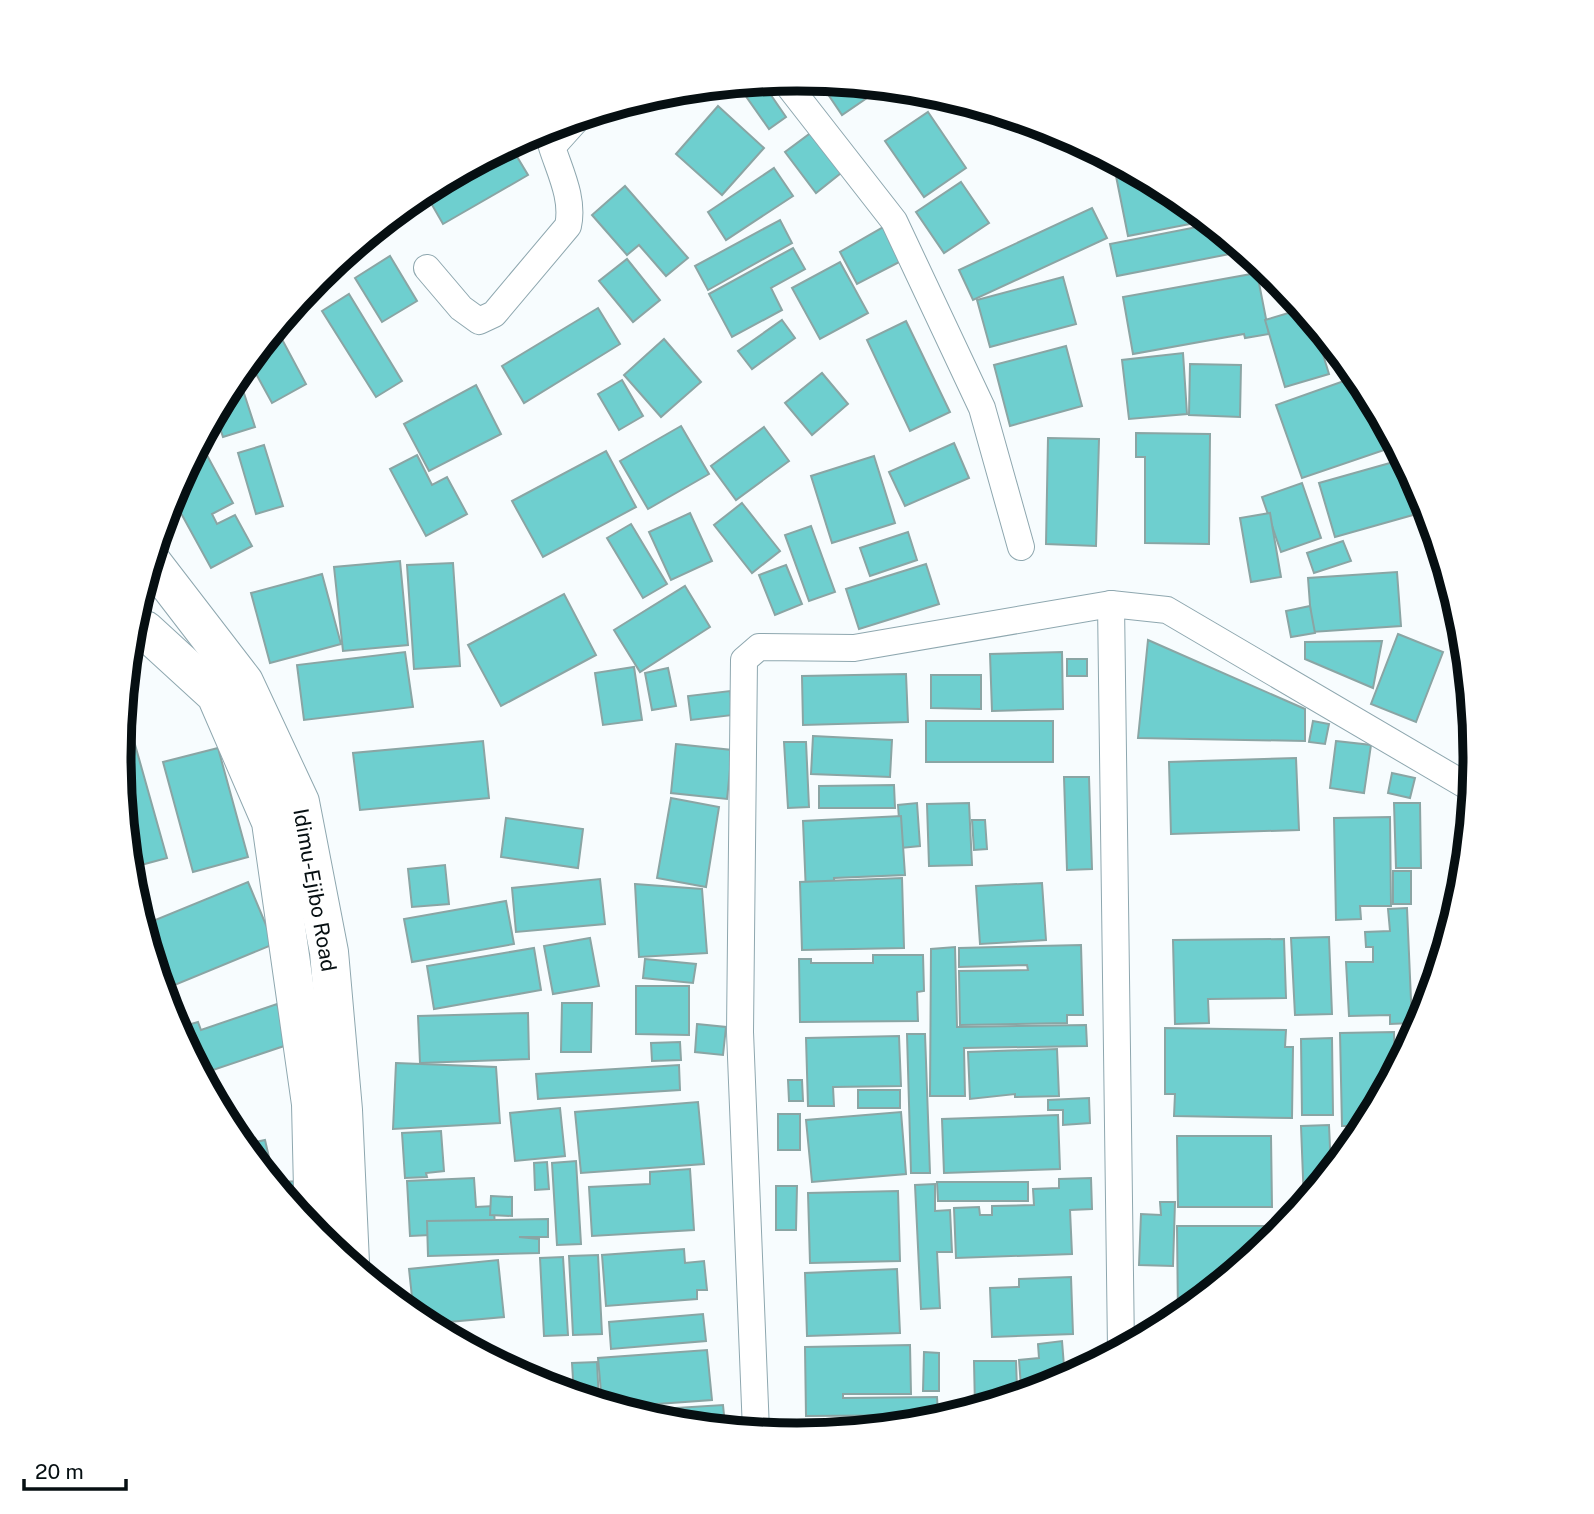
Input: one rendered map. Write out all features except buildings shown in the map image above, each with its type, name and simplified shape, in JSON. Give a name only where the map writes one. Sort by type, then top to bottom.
[{"type":"main road","name":"Idimu-Ejibo Road","points":[[158,570],[244,682],[300,802],[329,952],[343,1110],[349,1250]]},
{"type":"main road","name":"Idimu-Ejibo Road","points":[[144,630],[216,695],[271,822],[311,1104],[314,1215]]},
{"type":"street","points":[[793,91],[894,221],[982,408],[1021,547]]},
{"type":"street","points":[[428,268],[461,308],[479,321],[494,314],[568,226],[571,213],[552,147],[565,133]]},
{"type":"street","points":[[1111,604],[1121,1339]]},
{"type":"street","points":[[756,1422],[740,1032],[744,660],[759,647],[855,648],[1111,604],[1167,610],[1462,783]]}]
